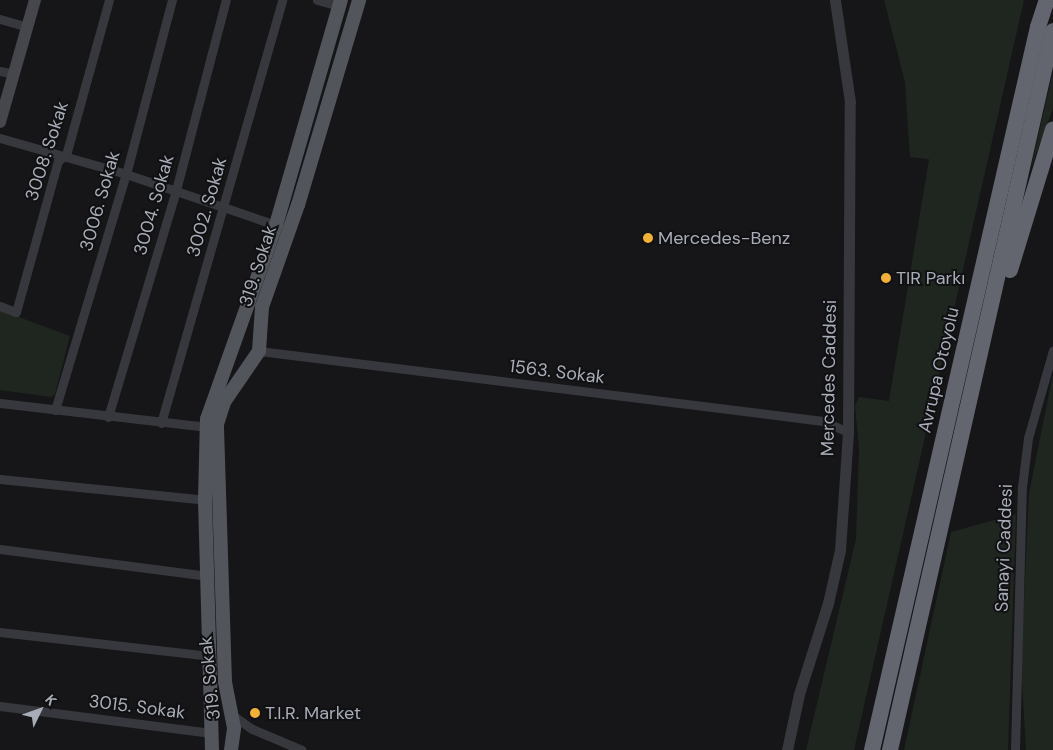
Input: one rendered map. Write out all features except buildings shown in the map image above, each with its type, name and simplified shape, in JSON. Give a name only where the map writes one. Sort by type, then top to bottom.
[{"type":"highway","points":[[1041,0],[1045,29]]},
{"type":"highway","name":"Avrupa Otoyolu","points":[[890,750],[975,379],[1045,29],[1047,0]]},
{"type":"highway","name":"Avrupa Otoyolu","points":[[872,750],[1045,29]]},
{"type":"highway","points":[[975,379],[996,328],[1053,129]]},
{"type":"main road","points":[[0,122],[35,0]]},
{"type":"main road","name":"319. Sokak","points":[[231,750],[234,735],[225,682],[217,424],[224,402],[257,354],[262,308],[298,205],[359,0]]},
{"type":"main road","name":"319. Sokak","points":[[212,750],[205,500],[206,427],[232,347],[276,225],[340,3]]},
{"type":"main road","points":[[238,332],[247,329],[260,336]]},
{"type":"main road","points":[[232,347],[242,360],[257,354]]},
{"type":"main road","points":[[210,717],[219,711],[232,715]]},
{"type":"main road","points":[[211,733],[221,738],[234,735]]},
{"type":"street","name":"3008. Sokak","points":[[0,306],[16,312],[58,161],[66,155],[109,0]]},
{"type":"street","name":"3006. Sokak","points":[[55,410],[126,174],[172,0]]},
{"type":"street","name":"3004. Sokak","points":[[108,417],[176,190],[226,0]]},
{"type":"street","name":"3002. Sokak","points":[[161,423],[282,0]]},
{"type":"street","points":[[317,0],[340,3]]},
{"type":"street","name":"Mercedes Caddesi","points":[[787,750],[799,694],[828,603],[840,550],[848,432],[850,102],[835,0]]},
{"type":"street","points":[[0,19],[28,27]]},
{"type":"street","points":[[0,70],[14,74]]},
{"type":"street","points":[[0,138],[66,155],[176,190],[276,225]]},
{"type":"street","name":"Sanayi Caddesi","points":[[1014,750],[1022,487],[1028,438],[1053,350]]},
{"type":"street","name":"1563. Sokak","points":[[257,354],[823,421],[848,432]]},
{"type":"street","points":[[0,403],[206,427]]},
{"type":"street","points":[[0,479],[205,500]]},
{"type":"street","points":[[0,549],[208,576]]},
{"type":"street","points":[[0,632],[210,656]]},
{"type":"street","name":"3015. Sokak","points":[[0,706],[211,733]]},
{"type":"street","points":[[232,715],[252,729],[302,750]]},
{"type":"street","points":[[234,735],[252,729]]},
{"type":"shaded area","points":[[884,0],[1024,0],[854,750],[806,750],[856,539],[859,448],[855,406],[859,397],[889,401],[929,159],[910,157],[905,82]]},
{"type":"shaded area","points":[[1053,71],[1053,108],[1031,168]]},
{"type":"shaded area","points":[[0,310],[70,336],[55,394],[51,397],[0,390]]},
{"type":"shaded area","points":[[1053,374],[1053,750],[1026,750],[1021,667],[1029,493]]},
{"type":"shaded area","points":[[1016,514],[1008,750],[904,750],[951,532]]},
{"type":"place","name":"Mercedes-Benz","points":[[648,238]]},
{"type":"place","name":"TIR Parkı","points":[[886,278]]},
{"type":"place","name":"T.I.R. Market","points":[[255,713]]}]
